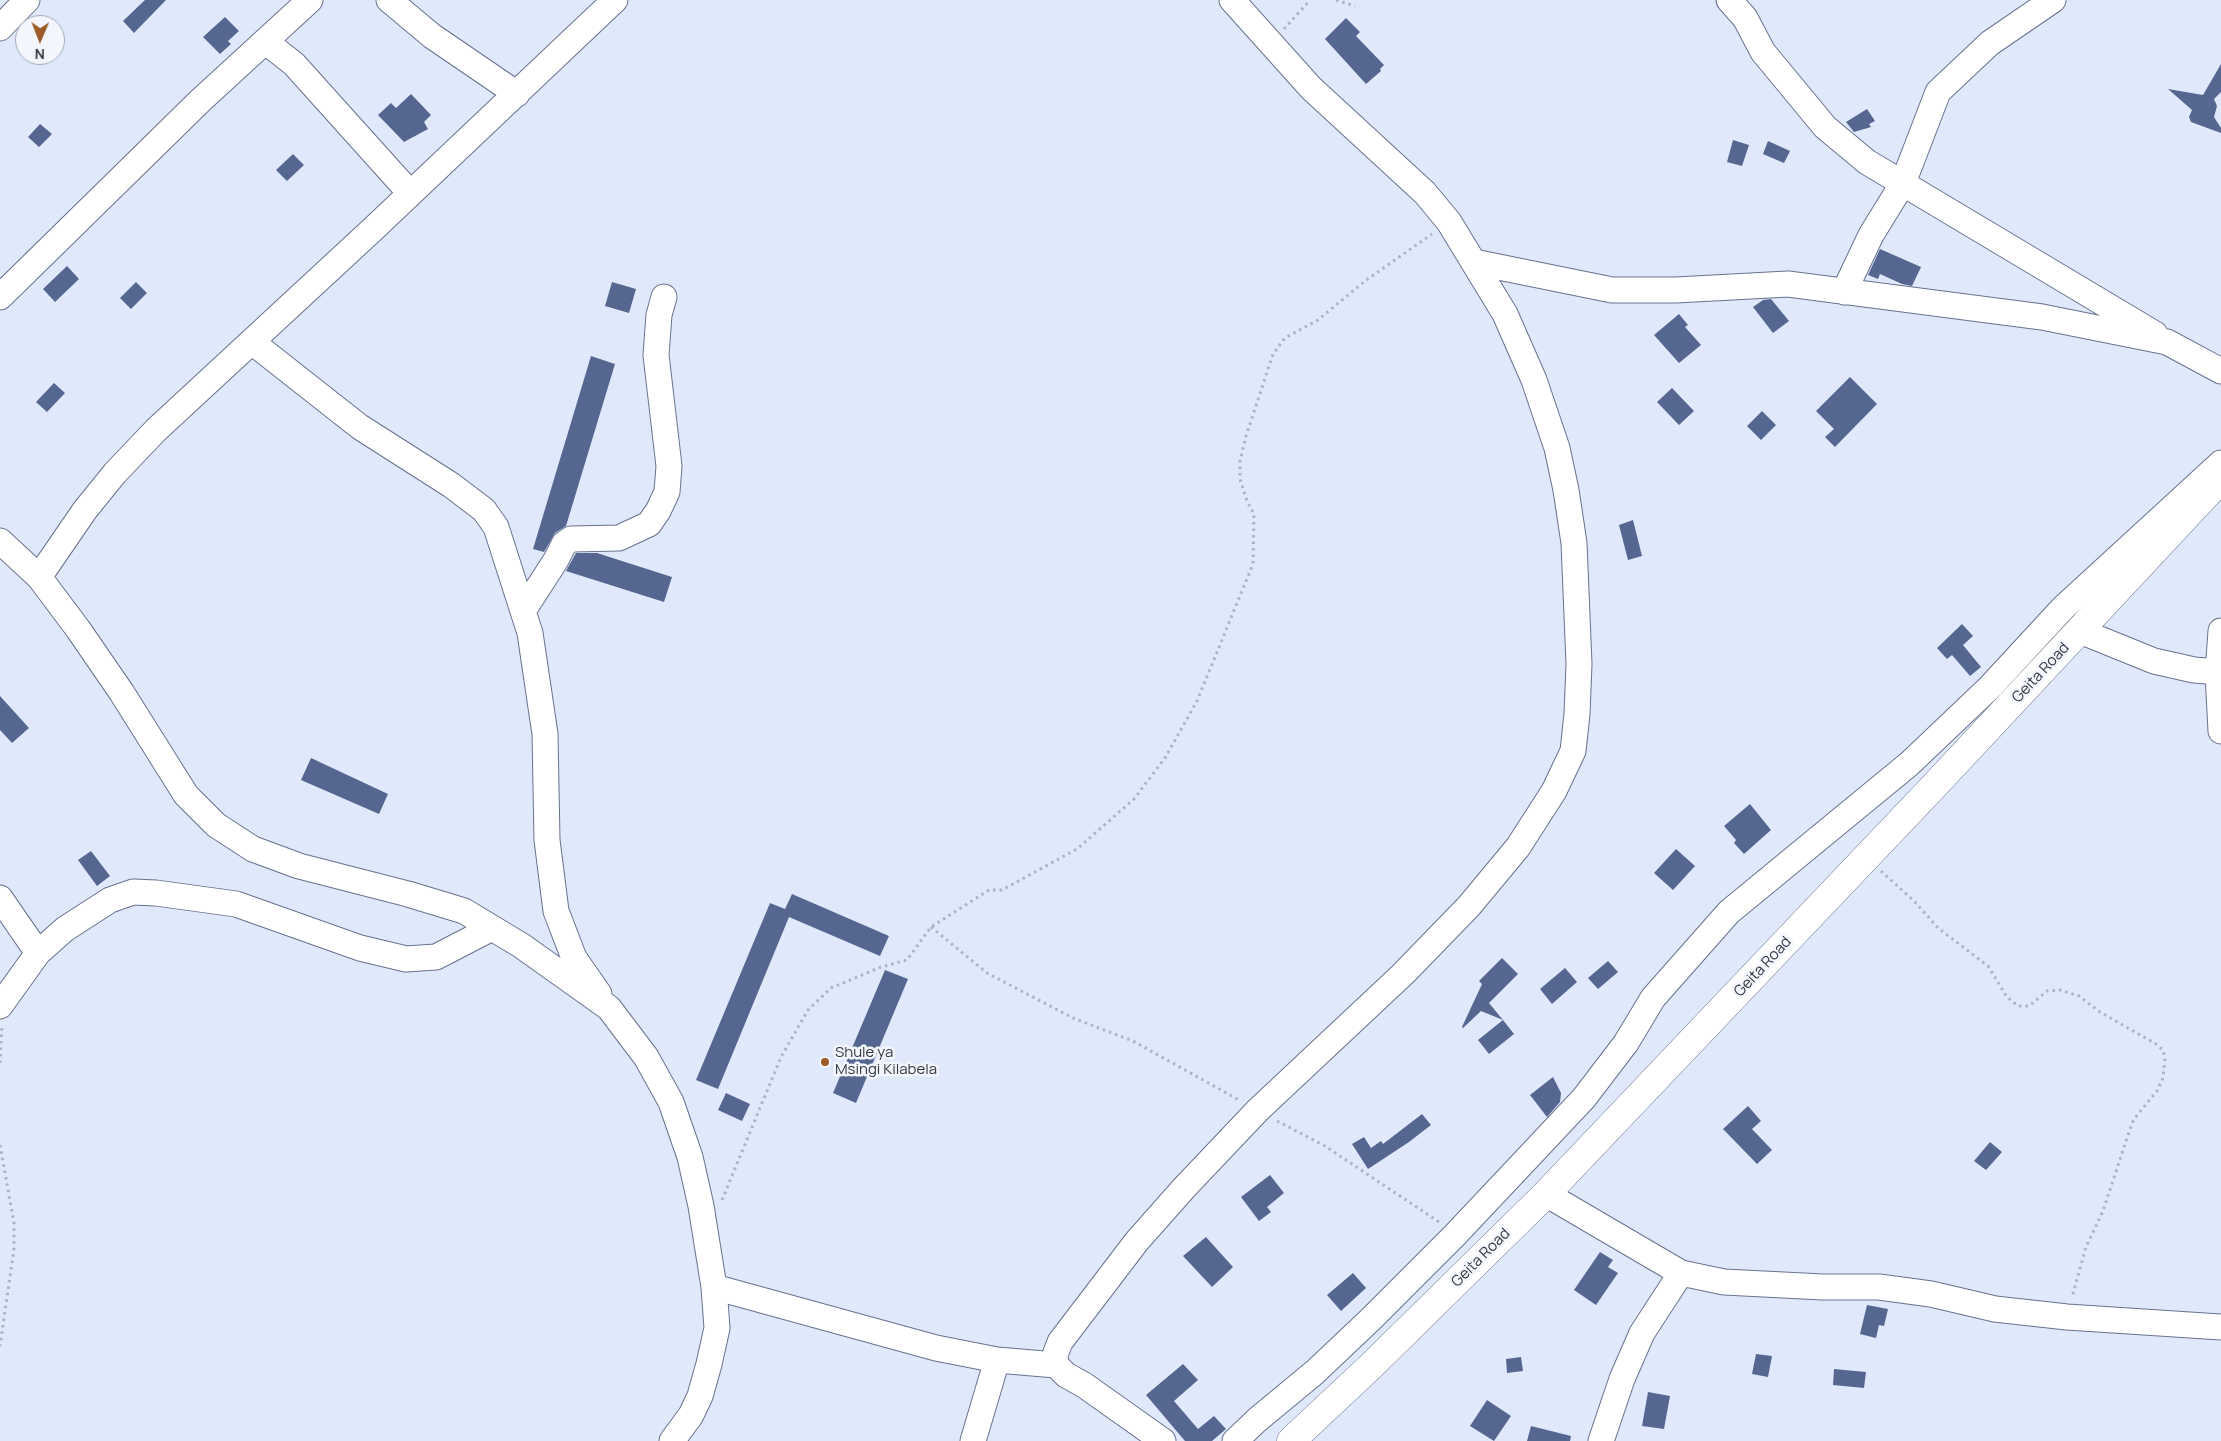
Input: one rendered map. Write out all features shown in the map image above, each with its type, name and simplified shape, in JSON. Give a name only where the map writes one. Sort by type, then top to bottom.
[{"type":"highway","name":"Geita Road","points":[[1291,1441],[1378,1360],[1546,1194],[2080,631],[2220,478]]},
{"type":"street","points":[[0,28],[27,0]]},
{"type":"street","points":[[0,297],[201,100],[310,0]]},
{"type":"street","points":[[389,0],[432,36],[517,94]]},
{"type":"street","points":[[39,577],[85,510],[115,473],[156,430],[517,94],[615,0]]},
{"type":"street","points":[[1056,1365],[1055,1355],[1060,1342],[1131,1249],[1184,1188],[1258,1110],[1403,974],[1469,906],[1518,847],[1554,792],[1573,751],[1579,664],[1574,543],[1566,490],[1557,448],[1534,380],[1505,314],[1449,222],[1425,194],[1394,167],[1357,129],[1336,113],[1270,44],[1232,0]]},
{"type":"street","points":[[1729,0],[1745,18],[1763,52],[1825,127],[1867,162],[2221,372]]},
{"type":"street","points":[[1844,292],[1871,235],[1903,183],[1938,92],[1990,43],[2053,0]]},
{"type":"street","points":[[266,42],[294,64],[410,193]]},
{"type":"street","points":[[1474,262],[1612,290],[1676,290],[1788,284],[2042,317],[2168,342]]},
{"type":"street","points":[[523,611],[556,560],[564,544],[571,539],[619,538],[649,524],[667,492],[669,466],[656,355],[659,315],[664,297]]},
{"type":"street","points":[[252,342],[360,427],[451,485],[484,510],[496,527],[530,634],[545,734],[547,840],[556,911],[574,958],[608,1008],[646,1057],[672,1102],[690,1157],[701,1206],[714,1287],[717,1328],[700,1396],[691,1416],[672,1441]]},
{"type":"street","points":[[1235,1441],[1316,1372],[1455,1235],[1584,1098],[1626,1043],[1653,998],[1729,912],[1909,764],[1990,687],[2063,608],[2220,478]]},
{"type":"street","points":[[0,541],[39,577],[122,693],[186,795],[216,825],[253,848],[298,866],[408,894],[464,911],[522,946],[608,1008]]},
{"type":"street","points":[[2080,631],[2154,661],[2194,670],[2220,672]]},
{"type":"street","points":[[2221,631],[2221,731]]},
{"type":"street","points":[[0,1005],[38,953],[65,929],[110,900],[133,892],[156,892],[236,904],[360,948],[406,959],[436,958],[492,928]]},
{"type":"street","points":[[0,898],[38,953]]},
{"type":"street","points":[[1546,1194],[1681,1273],[1724,1282],[1823,1287],[1879,1287],[1931,1294],[1995,1309],[2067,1317],[2221,1327]]},
{"type":"street","points":[[1601,1441],[1622,1379],[1642,1333],[1681,1273]]},
{"type":"street","points":[[714,1287],[936,1348],[997,1360],[1056,1365],[1066,1374],[1164,1441]]},
{"type":"street","points":[[973,1441],[997,1360]]},
{"type":"path","points":[[1270,44],[1310,0]]},
{"type":"path","points":[[1336,0],[1355,6]]},
{"type":"path","points":[[720,1204],[781,1057],[808,1010],[831,988],[881,967],[907,960],[931,927],[989,890],[1002,890],[1077,849],[1134,799],[1165,758],[1197,701],[1253,564],[1254,514],[1247,501],[1240,478],[1240,461],[1246,436],[1273,354],[1285,338],[1318,320],[1365,280],[1449,222]]},
{"type":"path","points":[[1866,858],[1915,902],[1938,928],[1988,966],[2007,997],[2018,1006],[2029,1006],[2046,991],[2060,990],[2079,996],[2100,1012],[2156,1044],[2163,1050],[2165,1058],[2163,1078],[2157,1091],[2134,1120],[2129,1132],[2103,1211],[2086,1247],[2067,1317]]},
{"type":"path","points":[[931,927],[986,973],[1072,1018],[1133,1041],[1325,1146],[1437,1220],[1455,1235]]},
{"type":"path","points":[[0,1005],[3,1020],[0,1063]]},
{"type":"path","points":[[0,1145],[14,1223],[14,1250],[0,1346]]},
{"type":"building","points":[[145,0],[166,0],[134,33],[123,21]]},
{"type":"building","points":[[225,17],[239,31],[228,41],[231,44],[220,54],[203,37]]},
{"type":"building","points":[[1346,18],[1360,32],[1356,36],[1384,65],[1380,69],[1381,71],[1366,84],[1325,39]]},
{"type":"building","points":[[2221,64],[2221,92],[2214,99],[2217,106],[2214,117],[2221,128],[2221,133],[2191,122],[2189,117],[2192,110],[2168,89],[2203,95]]},
{"type":"building","points":[[411,94],[431,115],[424,122],[428,129],[404,142],[378,115],[391,103],[396,108]]},
{"type":"building","points":[[1867,109],[1875,121],[1869,124],[1871,127],[1854,132],[1846,122]]},
{"type":"building","points":[[40,124],[52,134],[39,147],[28,137]]},
{"type":"building","points":[[1733,140],[1749,145],[1742,166],[1727,162]]},
{"type":"building","points":[[1768,141],[1790,151],[1784,163],[1763,154]]},
{"type":"building","points":[[293,154],[304,165],[287,181],[276,170]]},
{"type":"building","points":[[1880,249],[1921,267],[1912,286],[1902,284],[1880,274],[1878,279],[1868,275]]},
{"type":"building","points":[[67,266],[79,279],[55,302],[43,289]]},
{"type":"building","points":[[136,282],[147,293],[131,309],[120,298]]},
{"type":"building","points":[[612,282],[636,289],[629,313],[605,306]]},
{"type":"building","points":[[1771,299],[1789,321],[1773,333],[1753,307],[1763,300]]},
{"type":"building","points":[[1679,314],[1688,325],[1685,327],[1701,345],[1679,363],[1654,335]]},
{"type":"building","points":[[591,356],[615,364],[566,526],[555,533],[544,552],[533,549]]},
{"type":"building","points":[[1850,377],[1877,404],[1835,447],[1825,437],[1834,429],[1816,411]]},
{"type":"building","points":[[54,383],[65,393],[47,412],[36,402]]},
{"type":"building","points":[[1672,388],[1694,411],[1679,425],[1657,402]]},
{"type":"building","points":[[1762,411],[1776,425],[1761,440],[1747,426]]},
{"type":"building","points":[[1633,520],[1642,556],[1628,560],[1619,525]]},
{"type":"building","points":[[576,553],[597,553],[672,577],[664,602],[566,571]]},
{"type":"building","points":[[1962,624],[1973,636],[1963,645],[1981,667],[1970,676],[1952,655],[1947,659],[1937,648]]},
{"type":"building","points":[[0,696],[29,728],[12,743],[0,730]]},
{"type":"building","points":[[311,758],[388,794],[379,814],[301,780]]},
{"type":"building","points":[[1750,804],[1771,830],[1744,854],[1734,843],[1736,840],[1724,826]]},
{"type":"building","points":[[1676,849],[1695,866],[1673,890],[1654,873]]},
{"type":"building","points":[[91,851],[110,876],[97,886],[78,860]]},
{"type":"building","points":[[792,894],[889,936],[880,956],[789,917],[718,1089],[696,1080],[770,903],[785,909]]},
{"type":"building","points":[[1502,958],[1518,974],[1489,1003],[1503,1020],[1481,1011],[1463,1028],[1482,984],[1479,981]]},
{"type":"building","points":[[1608,961],[1618,972],[1598,989],[1588,978]]},
{"type":"building","points":[[1565,968],[1577,982],[1552,1004],[1540,989]]},
{"type":"building","points":[[885,970],[908,979],[856,1103],[833,1093]]},
{"type":"building","points":[[1503,1020],[1514,1034],[1489,1054],[1478,1040]]},
{"type":"building","points":[[1553,1077],[1561,1093],[1560,1102],[1547,1117],[1530,1095]]},
{"type":"building","points":[[726,1093],[750,1104],[742,1121],[718,1110]]},
{"type":"building","points":[[1748,1106],[1761,1121],[1752,1129],[1772,1150],[1757,1164],[1723,1129]]},
{"type":"building","points":[[1422,1114],[1431,1125],[1368,1169],[1352,1144],[1364,1137],[1371,1148],[1381,1141],[1383,1144]]},
{"type":"building","points":[[1990,1142],[2002,1152],[1986,1170],[1974,1161]]},
{"type":"building","points":[[1270,1175],[1284,1193],[1267,1207],[1271,1212],[1259,1221],[1241,1197]]},
{"type":"building","points":[[1206,1237],[1233,1267],[1212,1287],[1183,1256]]},
{"type":"building","points":[[1600,1252],[1613,1260],[1608,1267],[1618,1273],[1596,1305],[1574,1290]]},
{"type":"building","points":[[1353,1273],[1366,1288],[1341,1311],[1327,1295]]},
{"type":"building","points":[[1867,1305],[1888,1309],[1884,1326],[1879,1325],[1876,1338],[1860,1334]]},
{"type":"building","points":[[1756,1354],[1772,1356],[1768,1377],[1752,1374]]},
{"type":"building","points":[[1521,1357],[1523,1371],[1507,1373],[1506,1359]]},
{"type":"building","points":[[1183,1364],[1198,1380],[1174,1401],[1198,1429],[1214,1416],[1226,1429],[1212,1441],[1185,1441],[1146,1395]]},
{"type":"building","points":[[1834,1369],[1866,1372],[1864,1388],[1833,1385]]},
{"type":"building","points":[[1648,1392],[1670,1396],[1664,1429],[1642,1426]]},
{"type":"building","points":[[1487,1400],[1511,1416],[1494,1441],[1470,1426]]},
{"type":"building","points":[[1531,1426],[1571,1436],[1570,1441],[1527,1441]]},
{"type":"place","name":"Shule ya Msingi Kilabela","points":[[825,1062]]}]
